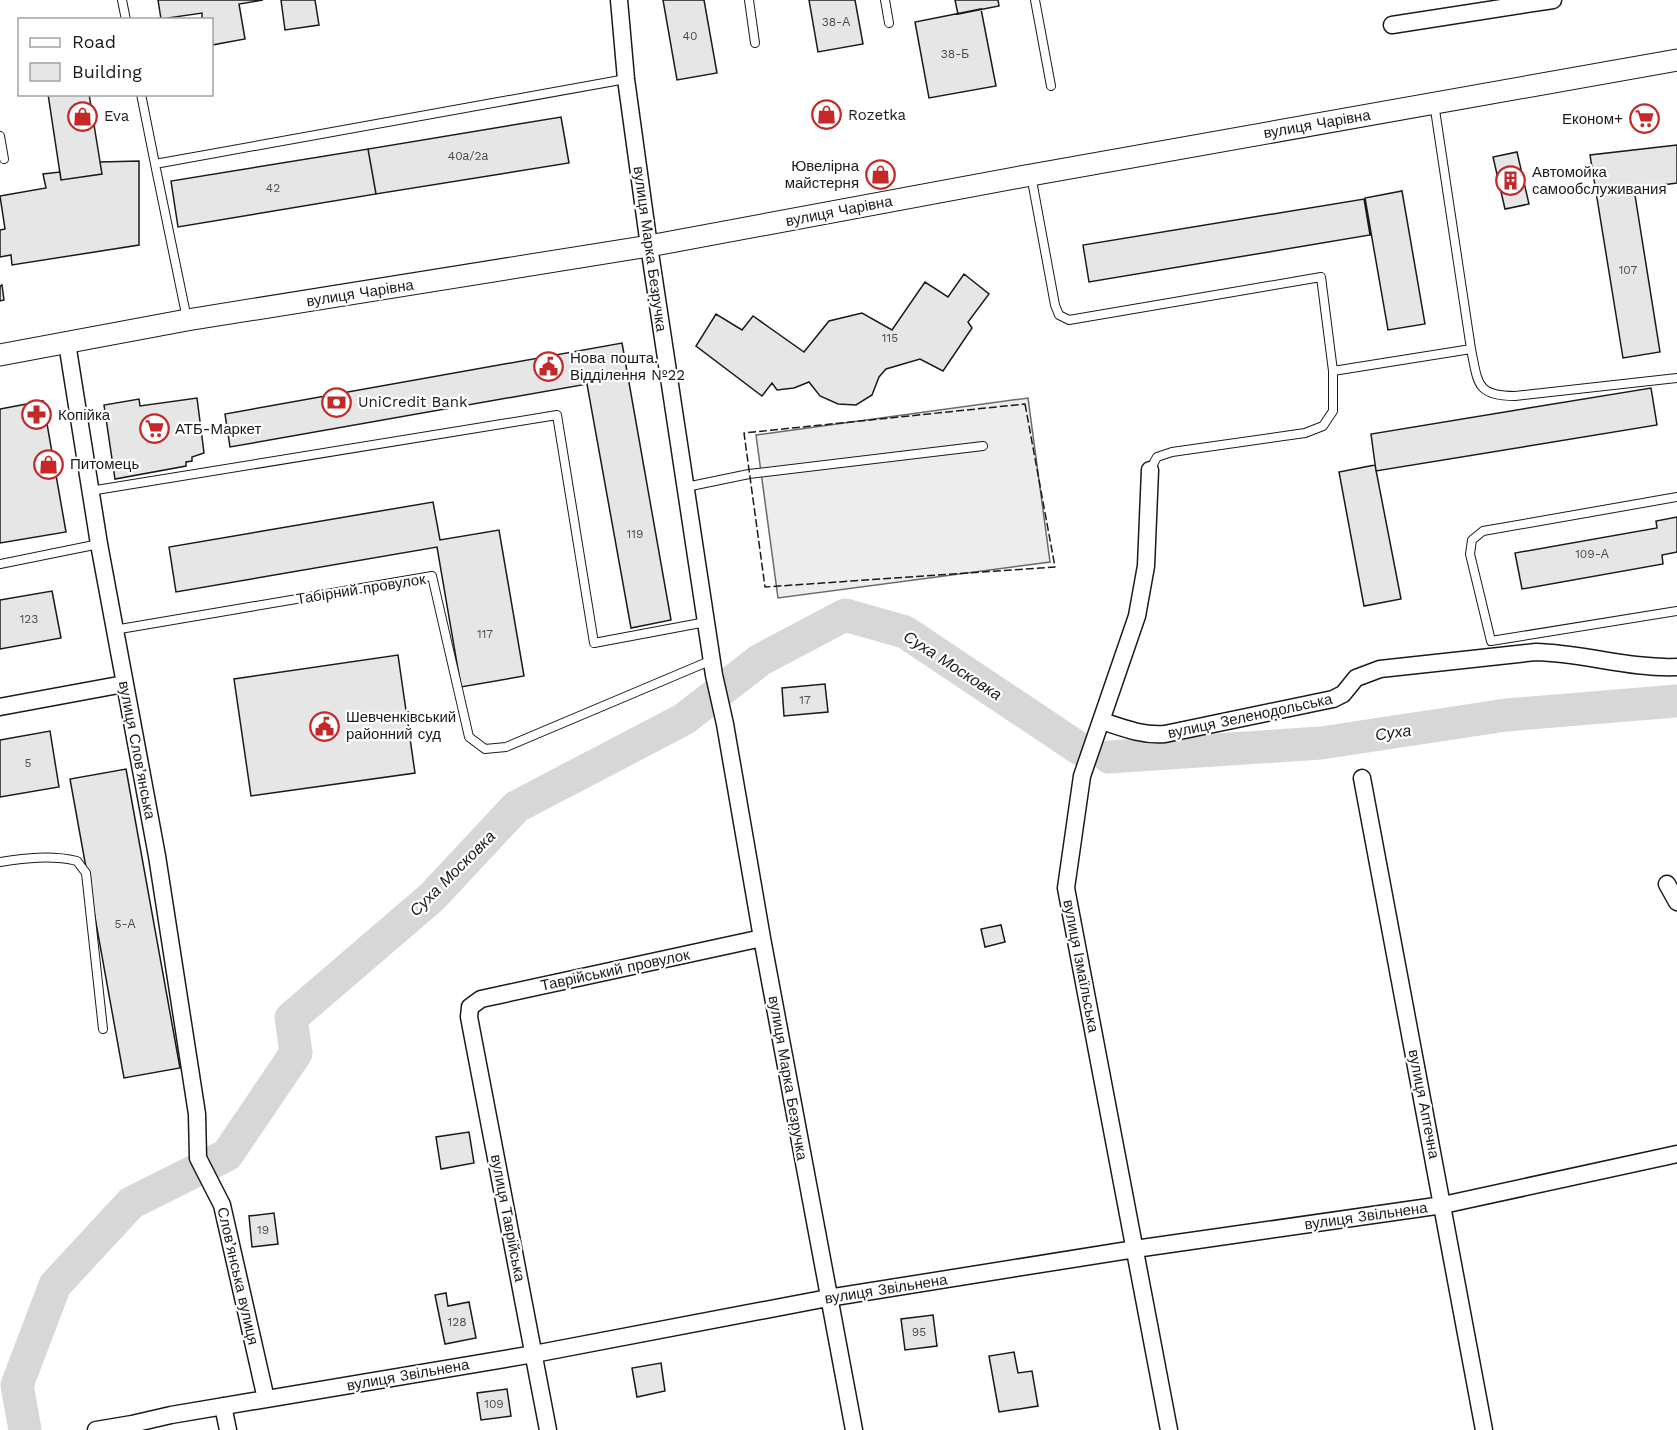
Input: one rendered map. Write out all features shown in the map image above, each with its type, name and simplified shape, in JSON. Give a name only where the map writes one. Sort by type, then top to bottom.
[{"type":"street","name":"вулиця Марка Безручка","points":[[619,0],[626,79],[649,246],[713,667],[854,1430]]},
{"type":"street","points":[[1392,26],[1554,0]]},
{"type":"street","name":"вулиця Чарівна","points":[[0,355],[187,320],[649,246],[1434,102],[1677,60]]},
{"type":"street","name":"вулиця Слов’янська","points":[[67,343],[114,630],[157,856],[196,1114],[198,1158]]},
{"type":"street","name":"вулиця Ізмаїльська","points":[[1150,470],[1146,566],[1137,616],[1082,776],[1066,888],[1169,1430]]},
{"type":"street","name":"вулиця Зеленодольська","points":[[1102,721],[1139,733],[1165,734],[1333,699],[1343,694],[1356,678],[1380,669],[1492,649],[1552,652],[1645,666],[1677,667]]},
{"type":"street","points":[[0,707],[124,684]]},
{"type":"street","name":"вулиця Аптечна","points":[[1362,778],[1484,1430]]},
{"type":"street","points":[[1667,884],[1677,902]]},
{"type":"street","name":"Таврійський провулок","points":[[470,1007],[481,999],[762,938]]},
{"type":"street","name":"вулиця Таврійська","points":[[470,1007],[469,1017],[548,1430]]},
{"type":"street","name":"вулиця Звільнена","points":[[96,1430],[534,1353],[828,1298],[1135,1249],[1443,1205],[1677,1154]]},
{"type":"street","name":"Слов’янська вулиця","points":[[198,1158],[222,1205],[266,1399]]},
{"type":"street","points":[[223,1406],[228,1430]]},
{"type":"lane","points":[[122,0],[126,18]]},
{"type":"lane","points":[[749,0],[755,43]]},
{"type":"lane","points":[[885,0],[889,23]]},
{"type":"lane","points":[[1035,0],[1051,86]]},
{"type":"lane","points":[[155,164],[626,79]]},
{"type":"lane","points":[[141,96],[187,320]]},
{"type":"lane","points":[[1434,102],[1471,349],[1477,380],[1486,392],[1498,396],[1515,396],[1677,378]]},
{"type":"lane","points":[[0,136],[4,159]]},
{"type":"lane","points":[[1031,175],[1055,305],[1059,315],[1069,321],[1321,277],[1333,371],[1333,411],[1323,426],[1305,433],[1172,452],[1157,457],[1150,470]]},
{"type":"lane","points":[[1333,371],[1471,349]]},
{"type":"lane","points":[[90,492],[557,415],[594,644],[706,622]]},
{"type":"lane","points":[[686,487],[749,474],[983,446]]},
{"type":"lane","points":[[1677,497],[1483,531],[1472,540],[1470,554],[1492,649],[1677,611]]},
{"type":"lane","points":[[0,564],[99,544]]},
{"type":"lane","name":"Табірний провулок","points":[[114,630],[432,576],[469,737],[485,749],[506,747],[713,667]]},
{"type":"lane","points":[[0,862],[33,857],[61,857],[77,861],[86,873],[103,1029]]},
{"type":"shaded area","points":[[1028,398],[1050,562],[778,598],[756,435]]},
{"type":"building","points":[[158,0],[263,0],[239,4],[245,39],[213,45],[213,18],[202,18],[202,13],[161,18]]},
{"type":"building","points":[[281,0],[315,0],[319,25],[285,30]]},
{"type":"building","points":[[663,0],[704,0],[717,73],[677,80]]},
{"type":"building","points":[[809,0],[855,0],[863,44],[818,52]]},
{"type":"building","points":[[955,0],[998,0],[999,6],[958,14]]},
{"type":"building","points":[[981,9],[996,86],[929,98],[915,22]]},
{"type":"building","points":[[48,96],[89,96],[102,174],[61,180]]},
{"type":"building","points":[[561,117],[569,163],[376,194],[368,149]]},
{"type":"building","points":[[1677,145],[1677,183],[1634,189],[1660,352],[1623,358],[1590,155]]},
{"type":"building","points":[[368,149],[376,194],[178,227],[171,181]]},
{"type":"building","name":"Автомойка самообслуживания","points":[[1517,152],[1529,204],[1505,209],[1493,157]]},
{"type":"building","points":[[139,161],[139,245],[12,265],[11,255],[0,257],[0,230],[5,229],[0,196],[46,188],[43,174],[60,172],[61,180],[102,174],[100,162]]},
{"type":"building","points":[[1402,191],[1425,324],[1388,330],[1365,198]]},
{"type":"building","points":[[1364,199],[1370,235],[1089,282],[1083,245]]},
{"type":"building","points":[[964,274],[989,294],[968,322],[972,328],[943,371],[920,359],[886,369],[879,377],[872,395],[856,405],[838,404],[820,396],[809,382],[794,388],[777,390],[772,383],[762,396],[696,346],[716,314],[742,330],[753,316],[804,352],[829,321],[862,313],[892,330],[925,282],[948,297]]},
{"type":"building","points":[[2,285],[4,300],[0,301],[0,286]]},
{"type":"building","points":[[622,343],[671,620],[631,628],[587,384],[230,447],[225,414]]},
{"type":"building","points":[[1651,388],[1657,425],[1376,471],[1371,434]]},
{"type":"building","name":"АТБ-Маркет","points":[[197,398],[204,453],[192,457],[192,461],[186,462],[186,466],[115,479],[104,405],[139,399],[140,406]]},
{"type":"building","points":[[43,401],[66,532],[0,543],[0,409]]},
{"type":"building","points":[[1375,465],[1401,599],[1364,606],[1339,472]]},
{"type":"building","points":[[433,502],[440,540],[499,530],[524,676],[461,687],[437,547],[176,592],[169,547]]},
{"type":"building","points":[[1677,517],[1677,552],[1662,555],[1663,564],[1522,589],[1515,553],[1657,528],[1656,521]]},
{"type":"building","points":[[52,591],[61,638],[0,649],[0,600]]},
{"type":"building","name":"Шевченківський районний суд","points":[[398,655],[415,773],[251,796],[234,679]]},
{"type":"building","points":[[825,684],[828,712],[784,716],[782,688]]},
{"type":"building","points":[[50,731],[59,787],[0,797],[0,740]]},
{"type":"building","points":[[126,769],[180,1068],[124,1078],[70,779]]},
{"type":"building","points":[[1001,925],[1005,942],[985,947],[981,929]]},
{"type":"building","points":[[469,1132],[474,1163],[441,1169],[436,1137]]},
{"type":"building","points":[[274,1213],[278,1244],[252,1247],[249,1216]]},
{"type":"building","points":[[446,1293],[448,1306],[469,1302],[476,1338],[445,1344],[435,1295]]},
{"type":"building","points":[[933,1315],[937,1346],[905,1350],[901,1319]]},
{"type":"building","points":[[1014,1352],[1018,1373],[1032,1371],[1038,1406],[999,1412],[989,1356]]},
{"type":"building","points":[[661,1363],[665,1391],[637,1397],[632,1368]]},
{"type":"building","points":[[507,1389],[511,1416],[481,1420],[477,1393]]},
{"type":"waterway","name":"Суха Московка","points":[[25,1430],[17,1385],[55,1285],[131,1203],[227,1155],[296,1053],[291,1018],[432,897],[516,807],[684,719],[760,660],[845,615],[905,632],[1080,749]]},
{"type":"waterway","name":"Суха","points":[[1109,757],[1321,743],[1506,715],[1677,701]]},
{"type":"fence","points":[[1025,404],[1055,567],[765,587],[744,433],[1025,404]]},
{"type":"place","name":"Rozetka","points":[[827,115]]},
{"type":"place","name":"Eva","points":[[83,116]]},
{"type":"place","name":"Економ+","points":[[1644,119]]},
{"type":"place","name":"Ювелірна майстерня","points":[[880,175]]},
{"type":"place","name":"Автомойка самообслуживания","points":[[1511,181]]},
{"type":"place","name":"Нова пошта. Відділення №22","points":[[549,367]]},
{"type":"place","name":"UniCredit Bank","points":[[337,402]]},
{"type":"place","name":"Копійка","points":[[37,415]]},
{"type":"place","name":"АТБ-Маркет","points":[[154,429]]},
{"type":"place","name":"Питомець","points":[[49,464]]},
{"type":"place","name":"Шевченківський районний суд","points":[[325,726]]}]
